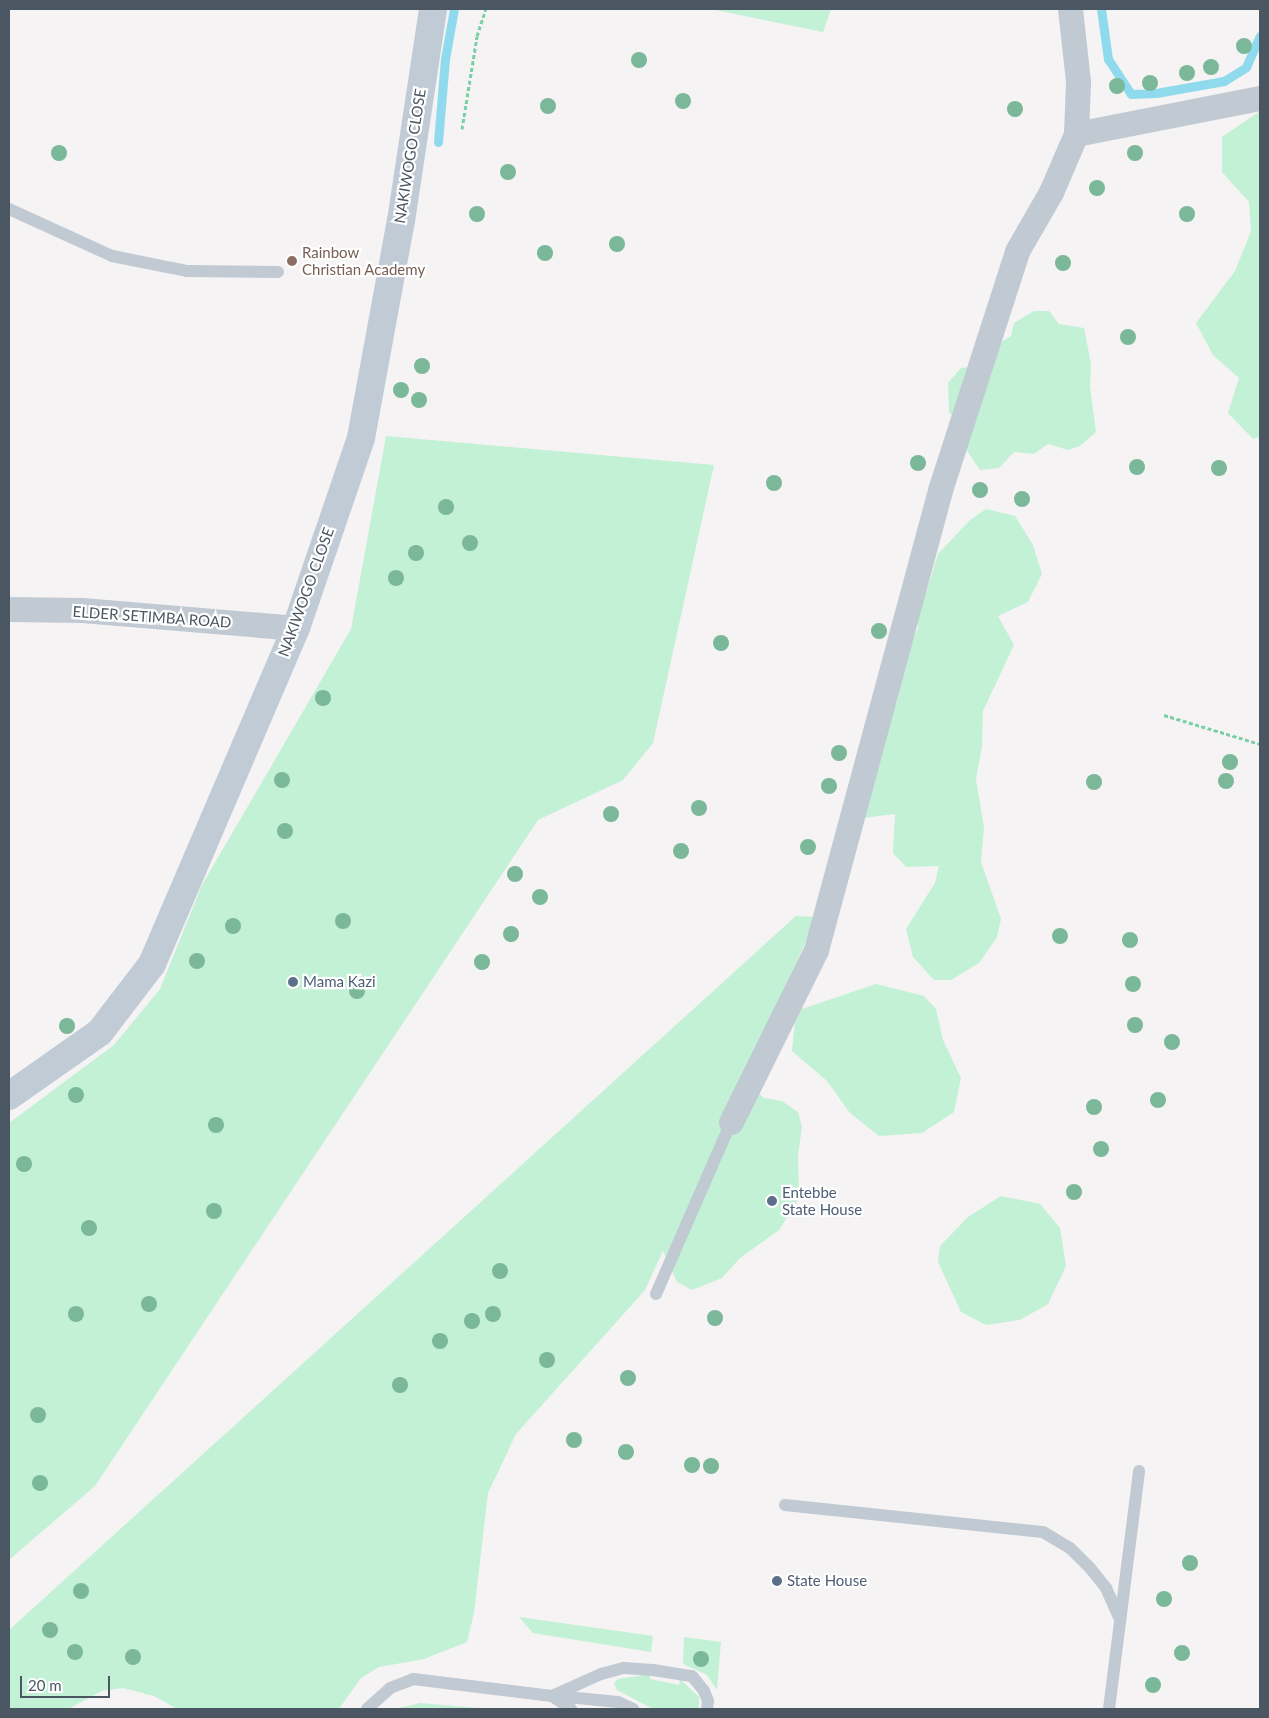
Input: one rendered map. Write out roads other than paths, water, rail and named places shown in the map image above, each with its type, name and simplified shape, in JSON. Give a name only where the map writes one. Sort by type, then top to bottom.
[{"type":"street","name":"NAKIWOGO CLOSE","points":[[9,1096],[100,1032],[152,964],[296,628],[361,438],[401,221],[433,9]]},
{"type":"street","points":[[731,1122],[816,950],[940,490],[1016,251],[1051,192],[1076,134],[1078,81],[1070,9]]},
{"type":"street","points":[[1076,134],[1260,98]]},
{"type":"street","name":"ELDER SETIMBA ROAD","points":[[9,609],[82,610],[296,628]]},
{"type":"lane","points":[[9,209],[112,256],[187,271],[278,272]]},
{"type":"lane","points":[[656,1294],[731,1122]]},
{"type":"lane","points":[[1110,1709],[1139,1471]]},
{"type":"lane","points":[[785,1505],[1043,1532],[1070,1548],[1090,1568],[1106,1588],[1120,1619]]},
{"type":"lane","points":[[552,1696],[601,1674],[624,1668],[653,1670],[692,1676],[704,1691],[708,1701],[707,1709]]},
{"type":"lane","points":[[367,1709],[390,1688],[413,1679],[618,1702],[634,1709]]},
{"type":"lane","points":[[552,1696],[571,1709]]},
{"type":"waterway","points":[[438,142],[445,59],[454,9]]},
{"type":"waterway","points":[[1101,9],[1108,59],[1131,94],[1156,93],[1224,81],[1246,67],[1260,36]]},
{"type":"place","name":"Rainbow Christian Academy","points":[[292,261]]},
{"type":"place","name":"Mama Kazi","points":[[293,982]]},
{"type":"place","name":"Entebbe State House","points":[[772,1201]]},
{"type":"place","name":"State House","points":[[777,1581]]}]
